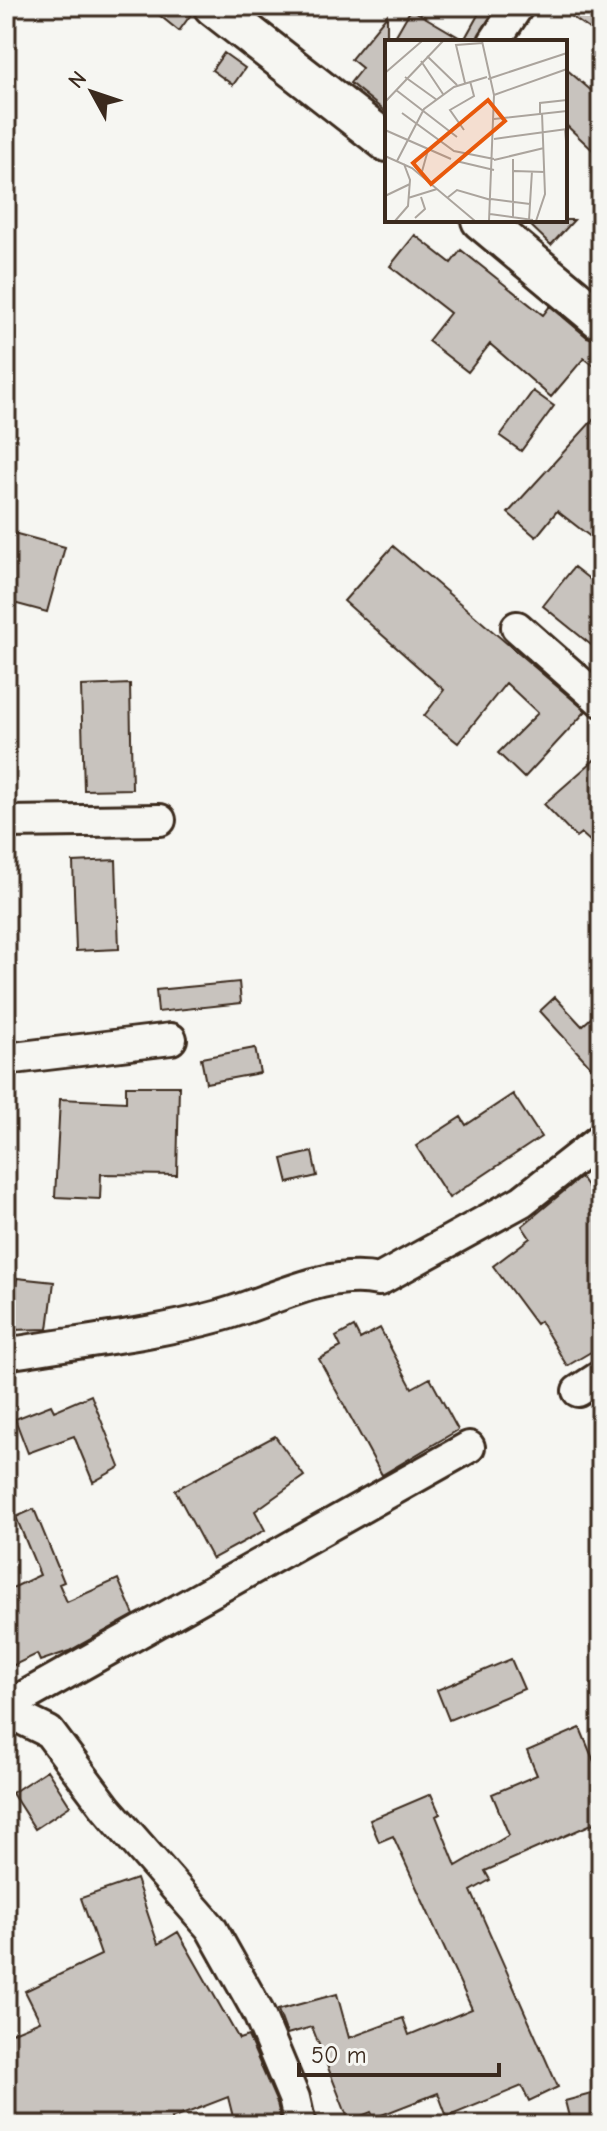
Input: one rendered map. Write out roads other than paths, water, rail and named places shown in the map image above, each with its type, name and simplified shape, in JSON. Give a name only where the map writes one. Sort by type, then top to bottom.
[{"type":"street","points":[[213,6],[385,140]]},
{"type":"street","points":[[495,40],[518,6]]},
{"type":"street","points":[[483,222],[601,320]]},
{"type":"street","points":[[517,627],[601,701]]},
{"type":"street","points":[[6,822],[160,820]]},
{"type":"street","points":[[6,1059],[171,1039]]},
{"type":"street","points":[[6,1354],[219,1316],[287,1291],[369,1278],[522,1201],[601,1139]]},
{"type":"street","points":[[6,1709],[469,1447]]},
{"type":"street","points":[[44,1687],[49,1732]]},
{"type":"street","points":[[6,1709],[49,1732],[106,1808],[211,1928],[258,2012],[294,2098],[300,2125]]}]
